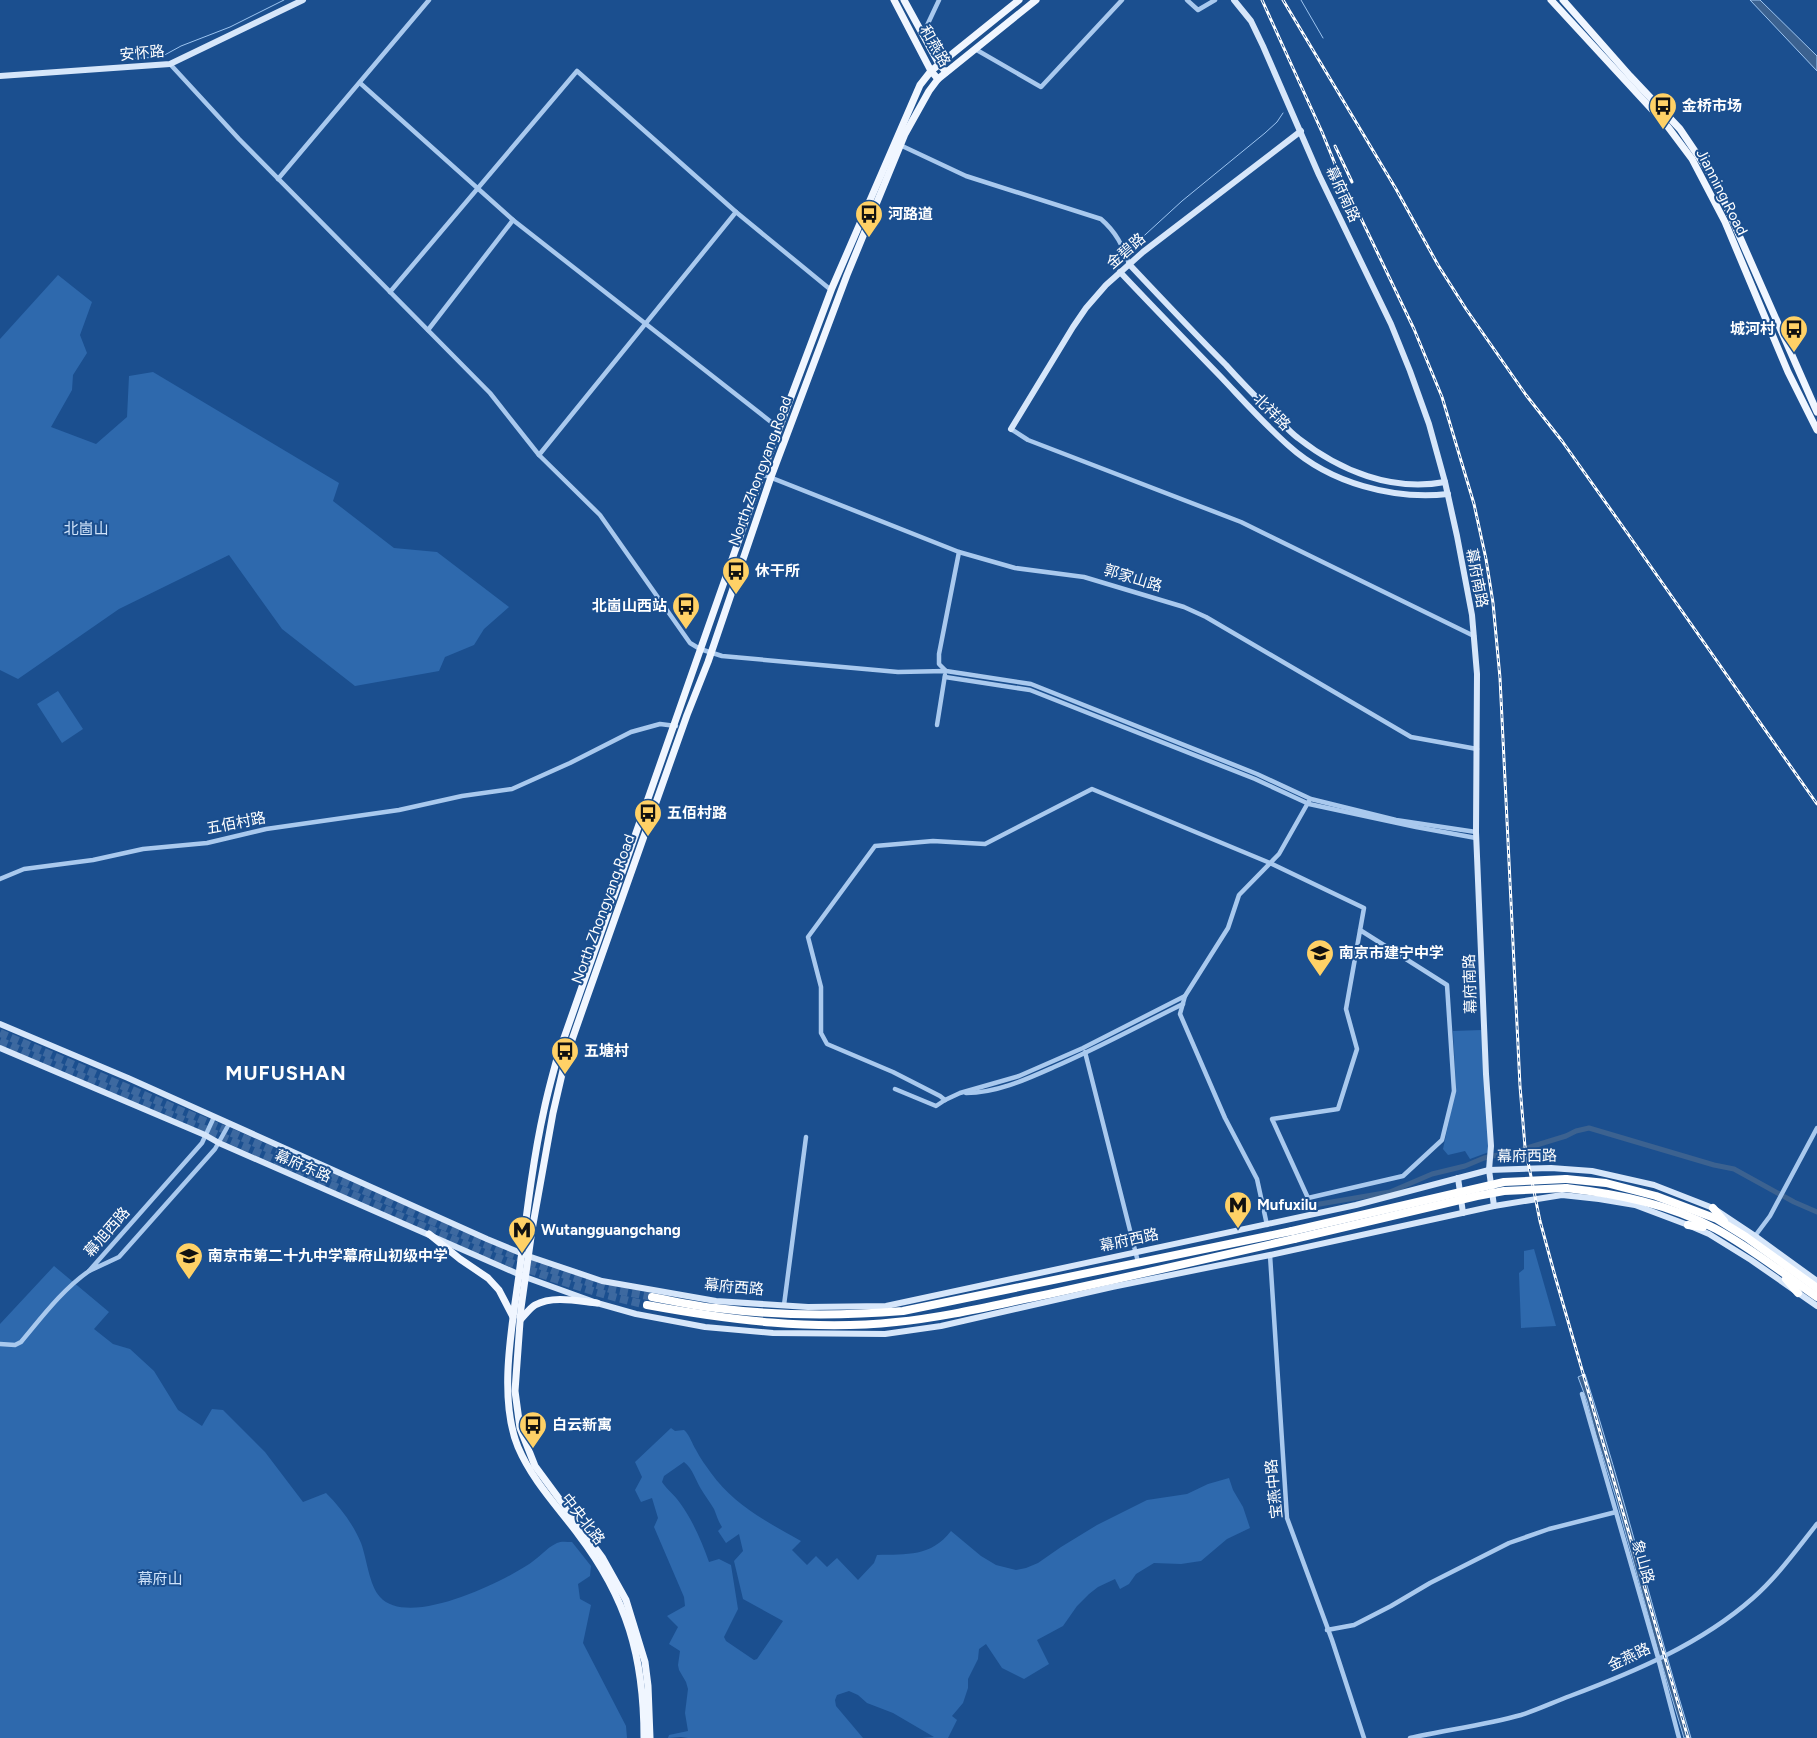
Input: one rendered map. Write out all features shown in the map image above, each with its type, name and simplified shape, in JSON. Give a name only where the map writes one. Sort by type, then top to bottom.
[{"type":"highway","name":"幕府西路","points":[[647,1305],[716,1317],[778,1322],[834,1325],[896,1322],[978,1309],[1132,1276],[1504,1182],[1566,1179],[1606,1183],[1656,1196],[1717,1219],[1816,1285]]},
{"type":"highway","name":"幕府西路","points":[[652,1297],[745,1312],[787,1314],[878,1313],[903,1310],[1138,1262],[1293,1235],[1504,1191],[1566,1188],[1609,1193],[1658,1205],[1715,1229],[1817,1297]]},
{"type":"highway","points":[[1713,1208],[1731,1228]]},
{"type":"highway","points":[[1688,1225],[1715,1229]]},
{"type":"highway","points":[[1780,1272],[1798,1293]]},
{"type":"main road","name":"安怀路","points":[[0,76],[170,64],[303,0]]},
{"type":"main road","name":"和燕路","points":[[894,0],[931,71],[938,78]]},
{"type":"main road","name":"和燕路","points":[[904,0],[922,35],[939,64],[946,72]]},
{"type":"main road","name":"North Zhongyang Road","points":[[525,1255],[552,1113],[566,1057],[682,728],[711,652],[771,477],[920,85],[939,64],[1019,0]]},
{"type":"main road","name":"North Zhongyang Road","points":[[513,1317],[522,1276],[544,1110],[558,1055],[762,474],[831,290],[898,143],[928,91],[938,78],[1036,0]]},
{"type":"main road","name":"幕府南路","points":[[1234,0],[1251,21],[1319,175],[1391,324],[1429,424],[1448,494],[1472,614],[1477,674],[1476,835],[1486,1074],[1491,1146],[1490,1169],[1494,1206]]},
{"type":"main road","name":"Jianning Road","points":[[1551,0],[1668,127],[1696,167],[1725,222],[1788,372],[1817,430]]},
{"type":"main road","name":"Jianning Road","points":[[1563,0],[1680,129],[1709,172],[1724,201],[1817,412]]},
{"type":"main road","name":"金碧路","points":[[1011,429],[1078,321],[1106,285],[1129,264],[1301,131]]},
{"type":"main road","name":"北祥路","points":[[1129,264],[1296,437],[1321,455],[1350,470],[1382,481],[1427,486],[1445,482]]},
{"type":"main road","name":"北祥路","points":[[1120,272],[1290,447],[1314,464],[1338,476],[1379,490],[1429,496],[1448,494]]},
{"type":"main road","points":[[1151,304],[1152,297],[1159,297]]},
{"type":"main road","points":[[1406,484],[1410,490],[1406,494]]},
{"type":"main road","name":"幕府东路","points":[[0,1024],[128,1078],[428,1212]]},
{"type":"main road","name":"幕府东路","points":[[0,1048],[205,1134],[219,1143],[522,1276],[597,1303]]},
{"type":"main road","name":"幕府西路","points":[[428,1212],[525,1255],[602,1281],[716,1301],[808,1307],[886,1306],[1356,1205],[1490,1169],[1551,1168],[1592,1171],[1654,1186],[1713,1208],[1754,1236],[1816,1285]]},
{"type":"main road","points":[[1458,1178],[1463,1213]]},
{"type":"main road","points":[[521,1319],[533,1306],[542,1302],[563,1300],[597,1303],[636,1314],[705,1327],[773,1333],[885,1334],[941,1326],[1112,1287],[1494,1206],[1562,1196],[1599,1199],[1634,1205],[1709,1234],[1817,1306]]},
{"type":"main road","points":[[429,1234],[460,1259],[488,1278],[499,1290],[513,1317]]},
{"type":"main road","name":"North Zhongyang Road","points":[[522,1276],[521,1319],[515,1391],[520,1428],[535,1466],[602,1557],[626,1600],[645,1662],[650,1738]]},
{"type":"main road","name":"中央北路","points":[[513,1317],[508,1391],[508,1410],[512,1429],[518,1447],[529,1469],[597,1560],[628,1621],[639,1663],[642,1685],[644,1738]]},
{"type":"street","points":[[278,179],[429,0]]},
{"type":"street","points":[[922,35],[939,0]]},
{"type":"street","points":[[974,48],[1041,86],[1122,0]]},
{"type":"street","points":[[1187,0],[1198,10],[1215,0]]},
{"type":"street","points":[[170,64],[278,179],[490,393],[539,455],[600,515],[690,643],[700,649],[722,656],[898,672],[946,671],[1031,684],[1257,774],[1311,799],[1396,820],[1476,835]]},
{"type":"street","points":[[390,292],[577,71],[736,212],[831,290]]},
{"type":"street","points":[[360,82],[514,220],[780,429]]},
{"type":"street","points":[[898,143],[966,176],[1101,219],[1110,227],[1123,246],[1129,264]]},
{"type":"street","points":[[539,455],[736,212]]},
{"type":"street","points":[[428,330],[514,220]]},
{"type":"street","points":[[1011,429],[1028,440],[1241,522],[1474,636]]},
{"type":"street","name":"郭家山路","points":[[762,474],[959,552],[1015,568],[1084,577],[1184,607],[1206,616],[1411,737],[1478,749]]},
{"type":"street","points":[[946,671],[939,664],[939,654],[959,552]]},
{"type":"street","points":[[937,725],[946,671]]},
{"type":"street","points":[[945,676],[1030,690],[1255,779],[1309,804],[1416,827],[1476,835]]},
{"type":"street","name":"五佰村路","points":[[0,879],[24,869],[94,860],[143,849],[207,842],[266,830],[399,810],[462,796],[512,788],[570,763],[631,732],[660,724],[674,725]]},
{"type":"street","points":[[674,725],[682,728]]},
{"type":"street","points":[[945,1100],[893,1072],[827,1044],[821,1033],[821,988],[808,937],[875,846],[933,841],[984,844],[1092,790],[1270,863],[1364,908],[1360,930],[1346,1009],[1357,1049],[1338,1109],[1272,1119],[1308,1198],[1403,1176],[1442,1140],[1454,1091],[1447,985],[1360,930]]},
{"type":"street","points":[[1267,1225],[1257,1179],[1225,1118],[1180,1014],[1185,996],[1228,928],[1239,895],[1279,854],[1311,799]]},
{"type":"street","points":[[895,1089],[936,1106],[960,1093],[1019,1076],[1083,1048],[1185,996]]},
{"type":"street","points":[[960,1093],[978,1093],[1021,1081],[1086,1053],[1183,1004]]},
{"type":"street","points":[[1083,1048],[1138,1262]]},
{"type":"street","name":"幕旭西路","points":[[89,1272],[202,1143],[214,1117]]},
{"type":"street","name":"幕旭西路","points":[[89,1272],[119,1257],[219,1143],[229,1124]]},
{"type":"street","points":[[1754,1236],[1787,1186],[1817,1128]]},
{"type":"street","points":[[784,1305],[806,1137]]},
{"type":"street","name":"宝燕中路","points":[[1270,1255],[1288,1518],[1364,1738]]},
{"type":"street","points":[[0,1344],[21,1342],[50,1307],[89,1272]]},
{"type":"street","name":"象山路","points":[[1582,1394],[1679,1738]]},
{"type":"street","points":[[1328,1630],[1354,1625],[1509,1542],[1548,1529],[1616,1512]]},
{"type":"street","name":"金燕路","points":[[1410,1738],[1521,1715],[1596,1686],[1699,1637],[1729,1618],[1754,1598],[1817,1524]]},
{"type":"green space","name":"北崮山","points":[[58,275],[92,302],[80,335],[87,353],[73,375],[72,390],[51,427],[96,444],[127,417],[129,376],[153,372],[339,483],[333,501],[394,548],[437,552],[509,607],[484,629],[474,645],[445,657],[439,671],[355,686],[282,629],[229,555],[119,609],[18,679],[0,670],[0,339]]},
{"type":"green space","points":[[58,691],[83,729],[62,743],[37,704]]},
{"type":"green space","points":[[1482,1030],[1489,1152],[1470,1159],[1465,1151],[1448,1155],[1443,1149],[1456,1087],[1453,1031]]},
{"type":"green space","points":[[1534,1249],[1556,1326],[1521,1328],[1519,1273],[1524,1269],[1524,1251]]},
{"type":"green space","name":"幕府山","points":[[54,1266],[109,1312],[94,1329],[113,1344],[130,1349],[154,1371],[178,1410],[202,1426],[212,1409],[223,1410],[265,1452],[303,1502],[326,1493],[337,1504],[358,1536],[376,1592],[380,1597],[393,1605],[411,1608],[431,1606],[453,1600],[513,1574],[557,1543],[572,1542],[591,1566],[590,1576],[578,1584],[580,1599],[591,1605],[583,1643],[626,1726],[627,1738],[0,1738],[0,1324]]},
{"type":"green space","points":[[671,1428],[675,1431],[684,1430],[707,1468],[730,1494],[752,1512],[801,1541],[792,1550],[807,1565],[816,1556],[827,1567],[837,1558],[858,1580],[874,1563],[877,1555],[908,1554],[927,1550],[935,1546],[951,1531],[981,1556],[996,1565],[1016,1570],[1026,1568],[1038,1563],[1097,1525],[1147,1500],[1187,1494],[1208,1484],[1229,1478],[1233,1490],[1243,1507],[1250,1528],[1227,1539],[1201,1561],[1181,1564],[1154,1563],[1136,1574],[1129,1584],[1120,1589],[1115,1579],[1098,1587],[1077,1606],[1063,1626],[1037,1640],[1049,1664],[1024,1679],[1002,1668],[986,1644],[979,1649],[978,1659],[968,1679],[968,1688],[963,1703],[952,1716],[957,1720],[948,1738],[922,1738],[934,1737],[893,1713],[867,1703],[858,1695],[849,1691],[837,1695],[835,1700],[836,1706],[863,1738],[668,1738],[669,1735],[688,1731],[685,1713],[688,1689],[679,1670],[680,1651],[669,1644],[678,1627],[667,1616],[685,1606],[684,1597],[654,1527],[658,1518],[652,1498],[641,1502],[635,1490],[642,1477],[635,1462]],"holes":[[[684,1462],[714,1509],[722,1527],[718,1531],[726,1543],[739,1534],[743,1551],[734,1561],[743,1599],[783,1621],[757,1659],[754,1660],[726,1641],[724,1637],[738,1609],[731,1565],[719,1559],[709,1562],[689,1517],[678,1500],[662,1482],[664,1476]]]},
{"type":"shaded area","points":[[1750,0],[1760,0],[1817,56],[1817,71]]},
{"type":"shaded area","points":[[1585,1374],[1613,1464],[1691,1738],[1684,1738],[1615,1495],[1578,1377]]},
{"type":"waterway","points":[[123,59],[161,57],[181,46],[230,27],[284,0]]},
{"type":"waterway","points":[[1301,0],[1323,38]]},
{"type":"waterway","points":[[1134,245],[1182,201],[1265,133],[1277,122],[1283,113]]},
{"type":"waterway","points":[[1314,1205],[1390,1192],[1432,1174],[1465,1166],[1484,1158],[1520,1150],[1589,1128],[1714,1165],[1734,1169],[1794,1202],[1817,1212]]},
{"type":"tunnel","points":[[0,1033],[311,1167],[481,1243],[568,1276],[610,1289],[652,1297]]},
{"type":"tunnel","points":[[0,1041],[475,1249],[560,1281],[647,1305]]},
{"type":"railway","points":[[1262,0],[1335,164],[1414,329],[1442,397],[1474,504],[1493,603],[1500,678],[1520,1086],[1525,1147],[1540,1221],[1555,1276],[1688,1738]]},
{"type":"railway","points":[[1283,0],[1396,189],[1438,265],[1466,309],[1526,395],[1562,441],[1628,534],[1817,804]]},
{"type":"railway","points":[[1335,146],[1352,182]]},
{"type":"place","name":"金桥市场","points":[[1663,130]]},
{"type":"place","name":"河路道","points":[[869,238]]},
{"type":"place","name":"城河村","points":[[1794,353]]},
{"type":"place","name":"休干所","points":[[736,595]]},
{"type":"place","name":"北崮山西站","points":[[686,630]]},
{"type":"place","name":"五佰村路","points":[[648,837]]},
{"type":"place","name":"南京市建宁中学","points":[[1320,977]]},
{"type":"place","name":"五塘村","points":[[565,1075]]},
{"type":"place","name":"Mufuxilu","points":[[1238,1229]]},
{"type":"place","name":"Wutangguangchang","points":[[522,1254]]},
{"type":"place","name":"南京市第二十九中学幕府山初级中学","points":[[189,1280]]},
{"type":"place","name":"白云新寓","points":[[533,1449]]},
{"type":"district","name":"MUFUSHAN","points":[[286,1073]]}]
